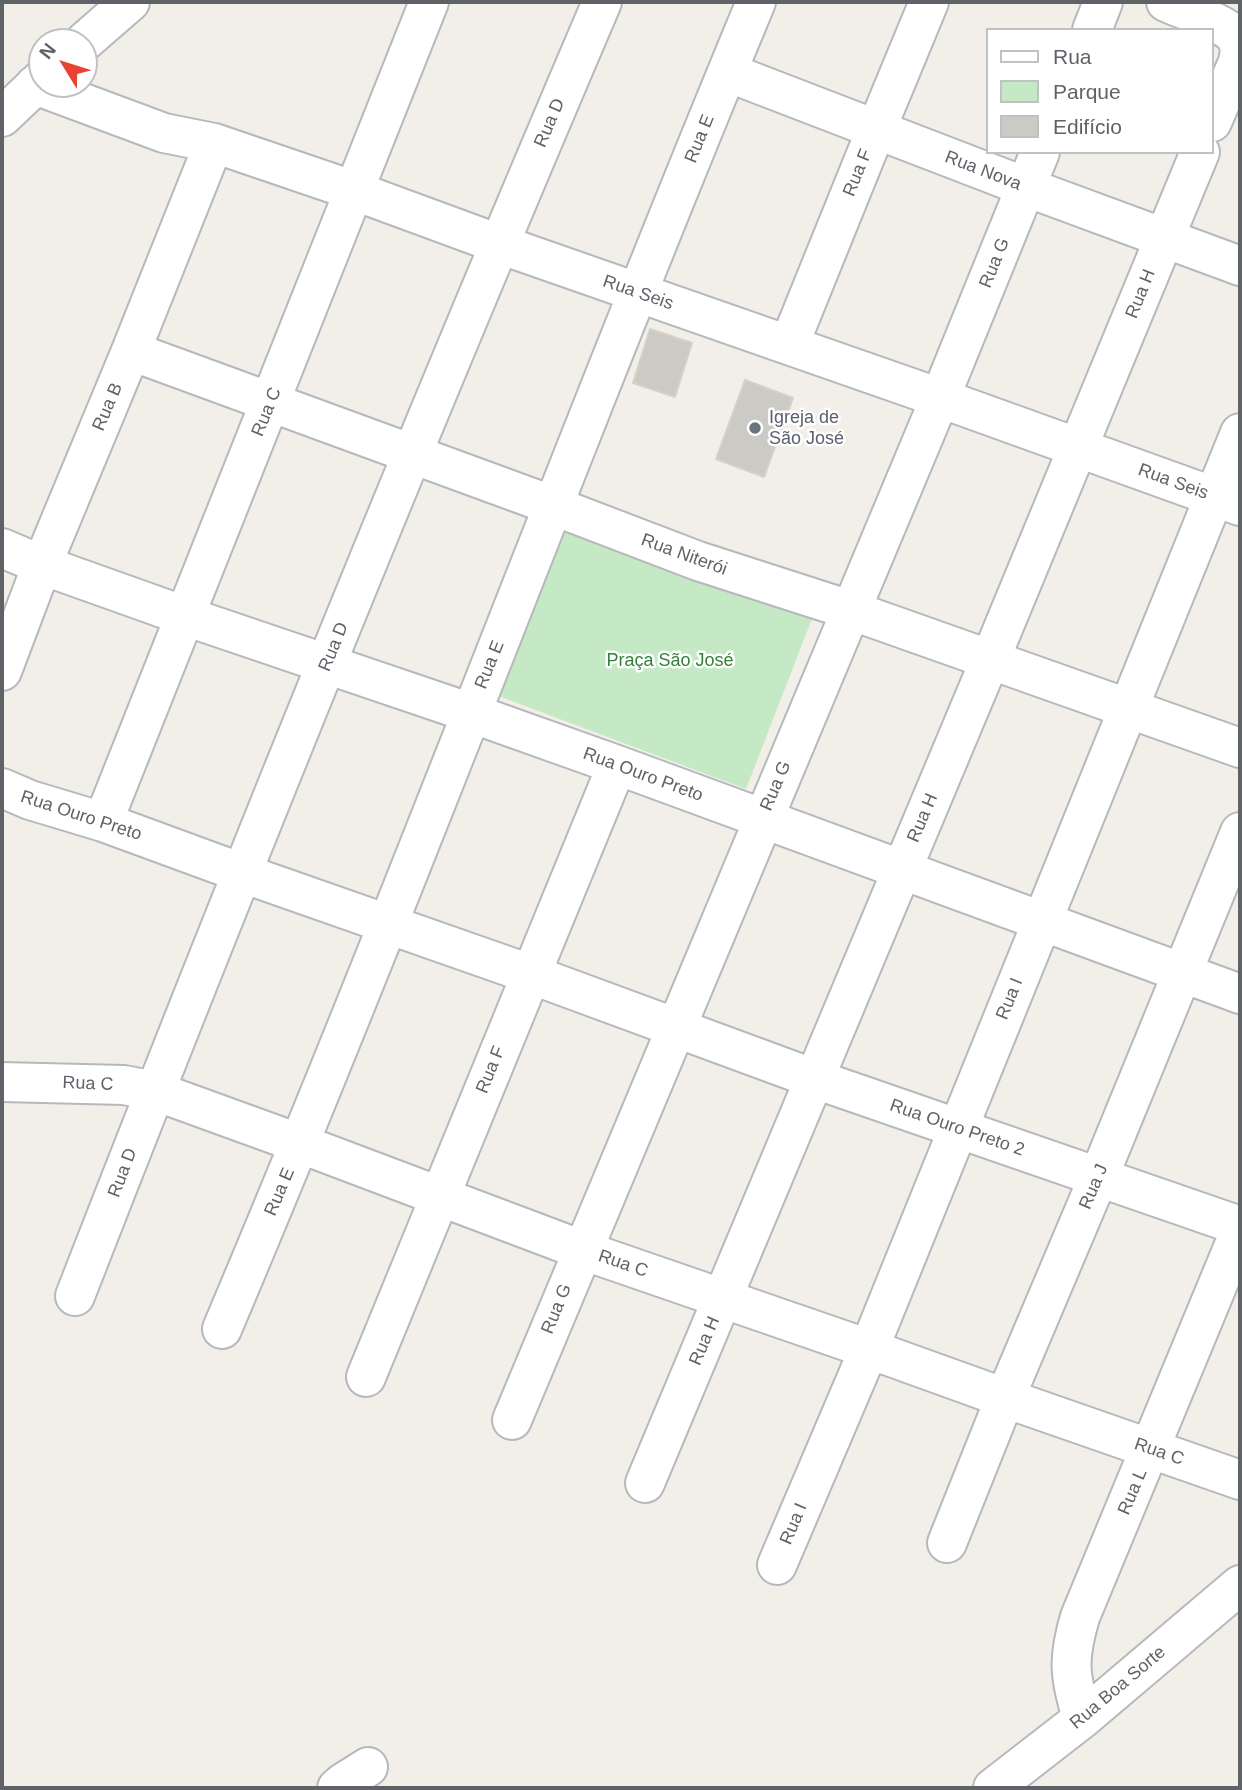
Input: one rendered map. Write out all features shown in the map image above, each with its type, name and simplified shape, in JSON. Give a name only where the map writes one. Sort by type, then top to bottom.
[{"type":"street","points":[[98,30],[130,2]]},
{"type":"street","name":"Rua C","points":[[103,822],[429,2]]},
{"type":"street","name":"Rua D","points":[[75,1296],[326,665],[602,2]]},
{"type":"street","name":"Rua E","points":[[222,1329],[301,1144],[756,2]]},
{"type":"street","name":"Rua F","points":[[789,345],[929,2]]},
{"type":"street","points":[[1093,28],[1103,2]]},
{"type":"street","points":[[1166,2],[1222,26],[1237,40],[1239,54],[1214,117]]},
{"type":"street","name":"Rua Nova","points":[[727,72],[1240,266]]},
{"type":"street","points":[[2,117],[28,92]]},
{"type":"street","name":"Rua Seis","points":[[78,98],[164,133],[214,143],[355,191],[1227,501]]},
{"type":"street","name":"Rua B","points":[[2,671],[42,565],[214,143]]},
{"type":"street","name":"Rua G","points":[[512,1420],[940,398],[1039,154]]},
{"type":"street","name":"Rua H","points":[[645,1483],[1199,154]]},
{"type":"street","name":"Rua Niterói","points":[[131,351],[698,561],[850,610],[1240,748]]},
{"type":"street","name":"Rua I","points":[[777,1565],[869,1349],[1129,709],[1227,501],[1240,433]]},
{"type":"street","name":"Rua Ouro Preto","points":[[2,548],[185,616],[617,765],[1240,994]]},
{"type":"street","name":"Rua F","points":[[366,1377],[617,765]]},
{"type":"street","name":"Rua Ouro Preto","points":[[2,788],[675,1027]]},
{"type":"street","name":"Rua J","points":[[947,1543],[1240,832]]},
{"type":"street","name":"Rua Ouro Preto 2","points":[[675,1027],[815,1079],[1240,1226]]},
{"type":"street","name":"Rua C","points":[[2,1082],[124,1085],[155,1091],[582,1250],[1240,1480]]},
{"type":"street","name":"Rua L","points":[[1082,1719],[1072,1681],[1070,1660],[1080,1616],[1240,1231]]},
{"type":"street","name":"Rua Boa Sorte","points":[[993,1788],[1082,1719],[1240,1585]]},
{"type":"green space","name":"Praça São José","points":[[562,521],[813,616],[746,789],[496,695]]},
{"type":"building","points":[[650,329],[692,343],[675,397],[633,383]]},
{"type":"building","name":"Igreja de São José","points":[[745,380],[793,398],[764,477],[716,459]]},
{"type":"place","name":"Igreja de São José","points":[[755,428]]}]
